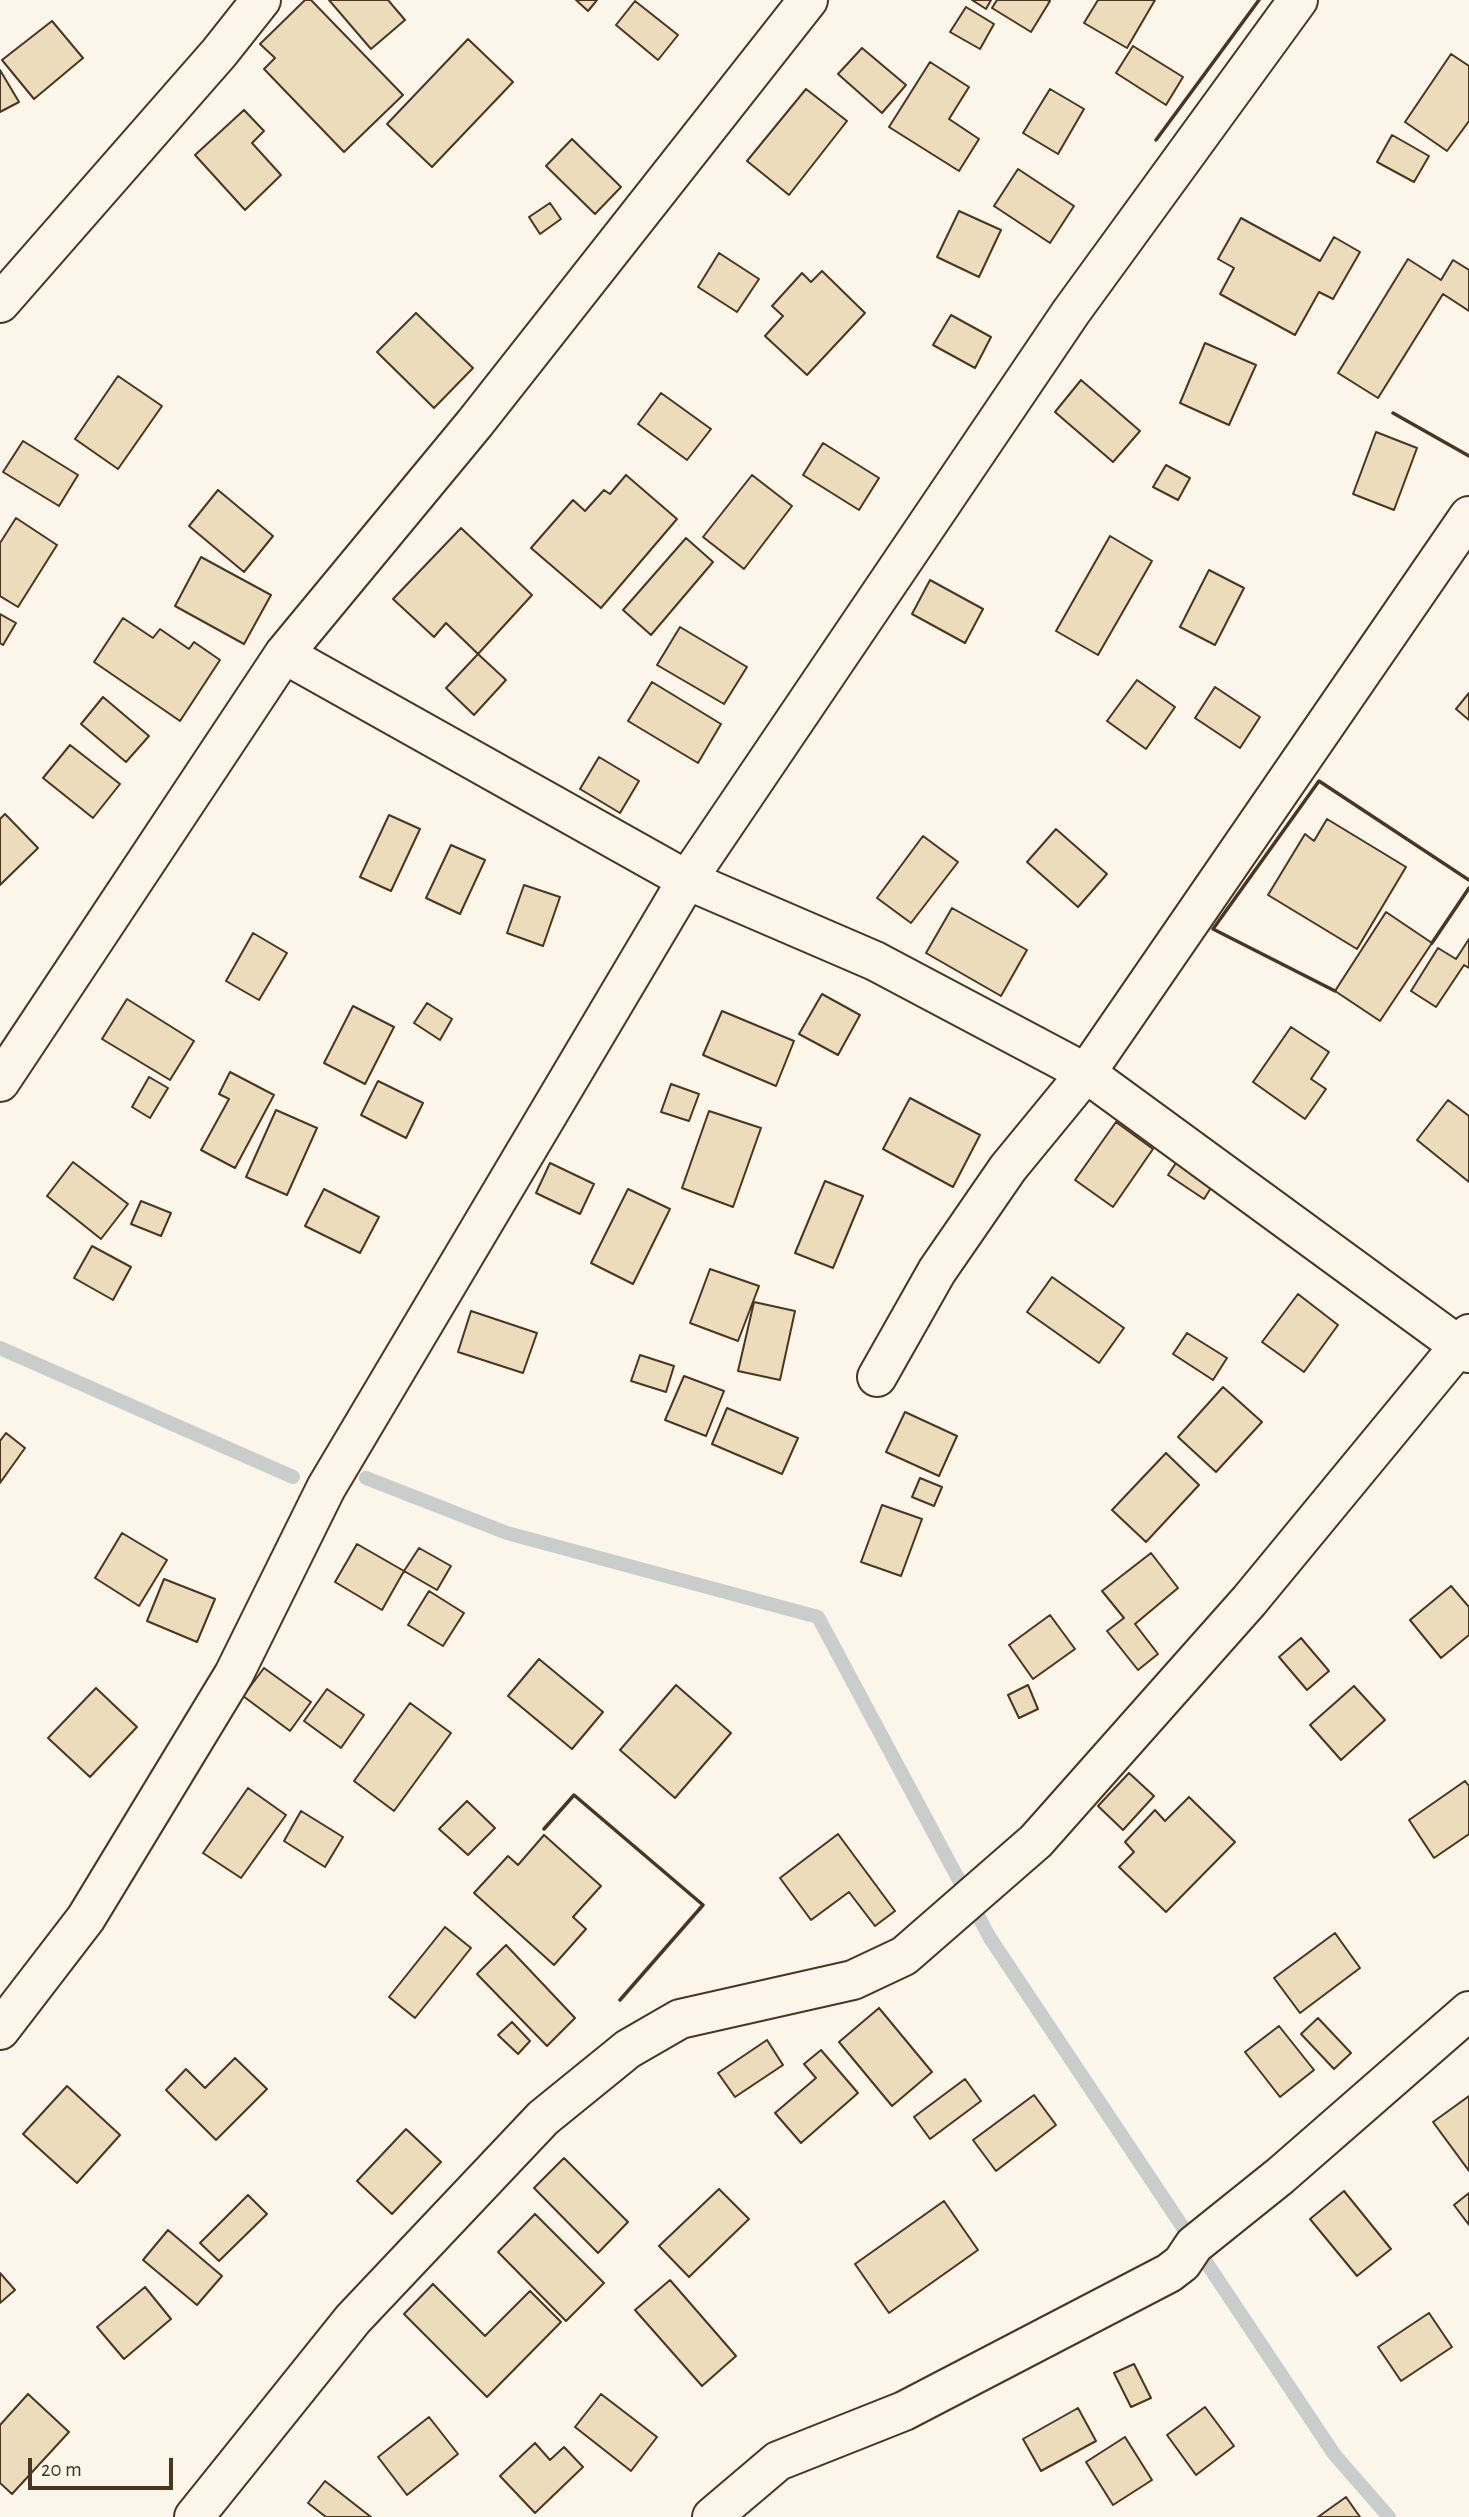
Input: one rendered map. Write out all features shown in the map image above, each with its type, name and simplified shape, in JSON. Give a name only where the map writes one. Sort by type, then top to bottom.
[{"type":"street","points":[[0,303],[219,53],[261,0]]},
{"type":"street","points":[[0,1082],[284,654],[475,423],[808,0]]},
{"type":"street","points":[[0,2030],[86,1918],[234,1674],[326,1488],[687,880],[1071,312],[1298,0]]},
{"type":"street","points":[[877,1377],[936,1271],[1008,1168],[1086,1073],[1469,516]]},
{"type":"street","points":[[194,2517],[353,2319],[543,2118],[628,2049],[680,2019],[853,1980],[904,1956],[1036,1841],[1249,1601],[1466,1344],[1086,1073],[875,961],[687,880],[284,654]]},
{"type":"street","points":[[712,2517],[778,2461],[904,2411],[1169,2273],[1182,2263],[1194,2245],[1280,2176],[1469,2011]]},
{"type":"building","points":[[305,0],[311,0],[403,95],[344,152],[264,69],[275,58],[260,44]]},
{"type":"building","points":[[329,0],[388,0],[405,20],[371,49]]},
{"type":"building","points":[[576,0],[597,0],[588,11]]},
{"type":"building","points":[[972,0],[991,0],[986,9]]},
{"type":"building","points":[[997,0],[1050,1],[1031,32],[992,8]]},
{"type":"building","points":[[1098,0],[1155,0],[1127,48],[1084,23]]},
{"type":"building","points":[[635,1],[678,35],[658,60],[616,25]]},
{"type":"building","points":[[966,7],[994,24],[980,49],[950,32]]},
{"type":"building","points":[[52,21],[83,58],[34,99],[2,60]]},
{"type":"building","points":[[468,39],[513,82],[432,167],[387,124]]},
{"type":"building","points":[[1133,46],[1183,77],[1166,105],[1116,73]]},
{"type":"building","points":[[862,48],[906,85],[882,113],[838,74]]},
{"type":"building","points":[[1451,54],[1469,66],[1469,121],[1447,151],[1405,122]]},
{"type":"building","points":[[930,62],[969,87],[949,119],[979,139],[959,171],[889,127]]},
{"type":"building","points":[[0,70],[19,102],[0,112]]},
{"type":"building","points":[[806,89],[847,121],[789,195],[747,161]]},
{"type":"building","points":[[1050,89],[1084,109],[1058,154],[1023,133]]},
{"type":"building","points":[[244,110],[264,131],[252,143],[281,175],[245,210],[195,155]]},
{"type":"building","points":[[1392,135],[1429,156],[1414,182],[1377,162]]},
{"type":"building","points":[[572,139],[621,187],[595,214],[546,166]]},
{"type":"building","points":[[1018,169],[1074,206],[1050,243],[994,206]]},
{"type":"building","points":[[550,203],[561,219],[540,234],[529,217]]},
{"type":"building","points":[[959,211],[1001,230],[979,277],[937,257]]},
{"type":"building","points":[[1241,218],[1320,261],[1334,237],[1360,252],[1333,299],[1319,292],[1295,335],[1220,294],[1234,268],[1218,259]]},
{"type":"building","points":[[719,253],[759,279],[737,312],[698,287]]},
{"type":"building","points":[[1408,259],[1441,280],[1453,260],[1469,270],[1469,311],[1443,294],[1378,398],[1338,373]]},
{"type":"building","points":[[822,271],[865,313],[807,375],[765,336],[783,316],[772,306],[802,273],[811,282]]},
{"type":"building","points":[[416,313],[473,368],[434,408],[377,352]]},
{"type":"building","points":[[951,315],[991,337],[975,368],[933,345]]},
{"type":"building","points":[[1205,343],[1256,365],[1229,425],[1180,403]]},
{"type":"building","points":[[118,376],[162,406],[118,469],[75,439]]},
{"type":"building","points":[[1081,380],[1140,431],[1113,462],[1055,412]]},
{"type":"building","points":[[661,393],[711,429],[687,460],[638,424]]},
{"type":"building","points":[[1376,432],[1417,448],[1394,510],[1353,494]]},
{"type":"building","points":[[23,441],[78,475],[59,506],[3,472]]},
{"type":"building","points":[[823,443],[879,478],[859,510],[803,475]]},
{"type":"building","points":[[1166,465],[1190,478],[1178,500],[1153,487]]},
{"type":"building","points":[[626,475],[677,519],[601,608],[531,548],[573,500],[585,511],[604,490],[610,494]]},
{"type":"building","points":[[752,475],[792,506],[744,569],[703,537]]},
{"type":"building","points":[[218,490],[273,536],[244,572],[189,526]]},
{"type":"building","points":[[16,518],[57,545],[18,607],[0,596],[0,543]]},
{"type":"building","points":[[461,528],[532,595],[478,654],[446,623],[434,637],[393,599]]},
{"type":"building","points":[[1110,536],[1152,561],[1098,655],[1056,631]]},
{"type":"building","points":[[686,538],[713,562],[651,635],[623,610]]},
{"type":"building","points":[[201,557],[271,595],[244,644],[175,606]]},
{"type":"building","points":[[1209,570],[1244,588],[1215,645],[1180,627]]},
{"type":"building","points":[[930,580],[983,609],[965,643],[912,614]]},
{"type":"building","points":[[0,614],[16,623],[3,645],[0,643]]},
{"type":"building","points":[[123,618],[153,638],[160,629],[189,649],[194,642],[220,660],[180,721],[94,662]]},
{"type":"building","points":[[680,627],[747,667],[724,704],[657,665]]},
{"type":"building","points":[[478,654],[506,680],[474,715],[446,688]]},
{"type":"building","points":[[1137,680],[1175,707],[1146,749],[1107,721]]},
{"type":"building","points":[[652,682],[721,724],[698,763],[628,721]]},
{"type":"building","points":[[1215,687],[1260,717],[1240,748],[1195,718]]},
{"type":"building","points":[[1469,693],[1469,720],[1456,709]]},
{"type":"building","points":[[103,697],[149,736],[126,762],[81,724]]},
{"type":"building","points":[[70,745],[120,784],[93,818],[43,778]]},
{"type":"building","points":[[599,757],[639,781],[620,813],[580,789]]},
{"type":"building","points":[[5,814],[38,848],[0,885],[0,819]]},
{"type":"building","points":[[389,815],[420,829],[391,891],[360,877]]},
{"type":"building","points":[[1327,819],[1406,867],[1357,949],[1268,895],[1305,834],[1314,841]]},
{"type":"building","points":[[1056,829],[1107,874],[1078,907],[1027,862]]},
{"type":"building","points":[[923,836],[958,862],[911,923],[877,898]]},
{"type":"building","points":[[451,845],[485,860],[460,914],[426,898]]},
{"type":"building","points":[[524,885],[560,897],[543,946],[507,933]]},
{"type":"building","points":[[952,908],[1027,950],[1001,996],[926,953]]},
{"type":"building","points":[[1386,912],[1432,943],[1380,1021],[1335,991]]},
{"type":"building","points":[[253,933],[287,953],[259,1000],[226,981]]},
{"type":"building","points":[[1469,939],[1469,968],[1464,965],[1436,1007],[1411,991],[1438,948],[1456,959]]},
{"type":"building","points":[[822,994],[860,1015],[838,1055],[799,1034]]},
{"type":"building","points":[[127,999],[194,1041],[170,1080],[102,1039]]},
{"type":"building","points":[[427,1003],[452,1019],[440,1040],[414,1023]]},
{"type":"building","points":[[353,1006],[394,1027],[365,1084],[324,1063]]},
{"type":"building","points":[[722,1011],[794,1041],[776,1086],[703,1055]]},
{"type":"building","points":[[1291,1027],[1329,1052],[1311,1079],[1326,1089],[1305,1119],[1253,1082]]},
{"type":"building","points":[[230,1072],[274,1095],[235,1168],[201,1150],[229,1099],[219,1094]]},
{"type":"building","points":[[149,1077],[168,1088],[150,1118],[132,1107]]},
{"type":"building","points":[[378,1081],[423,1103],[406,1138],[361,1115]]},
{"type":"building","points":[[671,1084],[699,1094],[689,1121],[661,1112]]},
{"type":"building","points":[[910,1098],[980,1135],[953,1187],[883,1149]]},
{"type":"building","points":[[1448,1100],[1469,1116],[1469,1182],[1417,1140]]},
{"type":"building","points":[[276,1110],[317,1128],[287,1195],[246,1177]]},
{"type":"building","points":[[709,1111],[761,1128],[733,1207],[682,1188]]},
{"type":"building","points":[[1116,1122],[1153,1149],[1113,1207],[1075,1180]]},
{"type":"building","points":[[1180,1157],[1216,1180],[1204,1199],[1168,1175]]},
{"type":"building","points":[[73,1162],[128,1204],[101,1239],[47,1196]]},
{"type":"building","points":[[550,1163],[594,1184],[580,1214],[536,1193]]},
{"type":"building","points":[[825,1181],[863,1196],[833,1268],[795,1253]]},
{"type":"building","points":[[324,1189],[379,1217],[360,1253],[305,1226]]},
{"type":"building","points":[[628,1189],[670,1209],[633,1284],[591,1263]]},
{"type":"building","points":[[141,1201],[171,1213],[161,1236],[131,1224]]},
{"type":"building","points":[[92,1246],[131,1267],[113,1300],[74,1278]]},
{"type":"building","points":[[710,1269],[759,1286],[738,1341],[690,1323]]},
{"type":"building","points":[[1052,1277],[1124,1328],[1099,1363],[1027,1312]]},
{"type":"building","points":[[1298,1294],[1338,1325],[1304,1372],[1262,1342]]},
{"type":"building","points":[[754,1302],[795,1311],[780,1380],[738,1371]]},
{"type":"building","points":[[471,1311],[537,1333],[523,1373],[458,1352]]},
{"type":"building","points":[[1187,1333],[1227,1358],[1213,1380],[1173,1354]]},
{"type":"building","points":[[640,1355],[674,1366],[666,1392],[631,1381]]},
{"type":"building","points":[[684,1376],[724,1391],[706,1436],[665,1420]]},
{"type":"building","points":[[1223,1387],[1262,1422],[1216,1472],[1178,1437]]},
{"type":"building","points":[[727,1408],[798,1438],[782,1474],[712,1444]]},
{"type":"building","points":[[905,1412],[957,1436],[939,1476],[886,1452]]},
{"type":"building","points":[[6,1433],[25,1448],[0,1483],[0,1441]]},
{"type":"building","points":[[1166,1453],[1199,1485],[1146,1542],[1112,1510]]},
{"type":"building","points":[[920,1478],[942,1487],[934,1506],[912,1497]]},
{"type":"building","points":[[882,1505],[922,1519],[901,1576],[861,1562]]},
{"type":"building","points":[[122,1533],[167,1560],[139,1606],[95,1578]]},
{"type":"building","points":[[357,1544],[404,1571],[382,1610],[335,1582]]},
{"type":"building","points":[[419,1548],[451,1566],[437,1590],[404,1571]]},
{"type":"building","points":[[1151,1553],[1178,1588],[1135,1624],[1158,1654],[1138,1670],[1107,1631],[1124,1618],[1102,1591]]},
{"type":"building","points":[[164,1579],[215,1599],[197,1642],[147,1621]]},
{"type":"building","points":[[1451,1586],[1469,1607],[1469,1635],[1441,1658],[1410,1620]]},
{"type":"building","points":[[429,1591],[464,1613],[443,1646],[408,1625]]},
{"type":"building","points":[[1050,1615],[1075,1649],[1033,1679],[1009,1645]]},
{"type":"building","points":[[1301,1638],[1329,1671],[1307,1690],[1279,1657]]},
{"type":"building","points":[[539,1659],[603,1712],[572,1749],[508,1696]]},
{"type":"building","points":[[264,1668],[311,1702],[290,1731],[243,1696]]},
{"type":"building","points":[[676,1685],[731,1733],[675,1798],[620,1750]]},
{"type":"building","points":[[1028,1685],[1038,1709],[1019,1718],[1008,1695]]},
{"type":"building","points":[[1354,1686],[1385,1720],[1341,1760],[1310,1725]]},
{"type":"building","points":[[96,1688],[137,1727],[90,1777],[48,1738]]},
{"type":"building","points":[[327,1689],[364,1715],[341,1748],[304,1721]]},
{"type":"building","points":[[410,1703],[451,1733],[394,1811],[354,1781]]},
{"type":"building","points":[[1129,1773],[1154,1796],[1123,1830],[1098,1806]]},
{"type":"building","points":[[1465,1781],[1469,1786],[1469,1834],[1434,1858],[1409,1820]]},
{"type":"building","points":[[248,1788],[286,1815],[241,1878],[203,1853]]},
{"type":"building","points":[[1189,1797],[1235,1842],[1166,1912],[1119,1867],[1134,1852],[1125,1842],[1155,1810],[1165,1821]]},
{"type":"building","points":[[467,1801],[495,1828],[468,1855],[439,1829]]},
{"type":"building","points":[[301,1811],[343,1837],[325,1867],[284,1841]]},
{"type":"building","points":[[838,1834],[895,1911],[875,1926],[849,1892],[811,1920],[780,1878]]},
{"type":"building","points":[[544,1835],[601,1886],[573,1917],[586,1929],[554,1965],[474,1893],[508,1856],[518,1865]]},
{"type":"building","points":[[445,1927],[471,1948],[415,2018],[389,1997]]},
{"type":"building","points":[[1335,1933],[1360,1968],[1300,2013],[1274,1978]]},
{"type":"building","points":[[506,1945],[575,2018],[547,2046],[477,1974]]},
{"type":"building","points":[[879,2008],[932,2072],[892,2106],[839,2042]]},
{"type":"building","points":[[1318,2018],[1351,2053],[1334,2069],[1301,2034]]},
{"type":"building","points":[[512,2022],[530,2041],[518,2054],[498,2035]]},
{"type":"building","points":[[1279,2026],[1314,2070],[1280,2097],[1245,2052]]},
{"type":"building","points":[[767,2040],[783,2065],[735,2097],[718,2073]]},
{"type":"building","points":[[821,2050],[858,2093],[801,2143],[775,2113],[816,2078],[804,2064]]},
{"type":"building","points":[[235,2058],[267,2089],[216,2140],[166,2090],[186,2069],[205,2088]]},
{"type":"building","points":[[965,2079],[981,2101],[930,2139],[914,2117]]},
{"type":"building","points":[[67,2086],[120,2135],[77,2183],[23,2134]]},
{"type":"building","points":[[1034,2095],[1056,2125],[996,2171],[973,2140]]},
{"type":"building","points":[[1469,2096],[1469,2171],[1433,2122]]},
{"type":"building","points":[[406,2129],[441,2162],[392,2214],[357,2181]]},
{"type":"building","points":[[564,2158],[628,2222],[598,2253],[534,2188]]},
{"type":"building","points":[[719,2189],[749,2219],[689,2277],[659,2246]]},
{"type":"building","points":[[1344,2191],[1391,2249],[1357,2276],[1310,2219]]},
{"type":"building","points":[[1469,2193],[1469,2225],[1454,2205]]},
{"type":"building","points":[[248,2195],[267,2214],[219,2261],[200,2243]]},
{"type":"building","points":[[944,2201],[978,2250],[889,2313],[855,2264]]},
{"type":"building","points":[[535,2214],[604,2283],[566,2321],[498,2252]]},
{"type":"building","points":[[168,2230],[222,2276],[197,2305],[143,2260]]},
{"type":"building","points":[[0,2273],[15,2290],[0,2303]]},
{"type":"building","points":[[670,2280],[736,2356],[702,2386],[635,2310]]},
{"type":"building","points":[[433,2284],[485,2336],[530,2291],[561,2322],[487,2397],[404,2314]]},
{"type":"building","points":[[145,2287],[171,2319],[124,2359],[97,2327]]},
{"type":"building","points":[[1429,2313],[1452,2347],[1401,2381],[1378,2347]]},
{"type":"building","points":[[1134,2364],[1151,2398],[1131,2407],[1114,2373]]},
{"type":"building","points":[[28,2394],[69,2432],[12,2494],[0,2483],[0,2425]]},
{"type":"building","points":[[601,2394],[657,2437],[631,2471],[575,2427]]},
{"type":"building","points":[[1205,2407],[1234,2446],[1196,2475],[1167,2435]]},
{"type":"building","points":[[1078,2408],[1096,2441],[1041,2471],[1023,2439]]},
{"type":"building","points":[[429,2417],[458,2454],[407,2495],[378,2457]]},
{"type":"building","points":[[1125,2437],[1152,2480],[1113,2505],[1086,2462]]},
{"type":"building","points":[[535,2443],[550,2460],[564,2447],[583,2467],[535,2513],[500,2476]]},
{"type":"building","points":[[325,2481],[371,2517],[326,2517],[308,2503]]},
{"type":"building","points":[[1346,2497],[1360,2517],[1318,2517]]},
{"type":"waterway","points":[[0,1348],[293,1477]]},
{"type":"waterway","points":[[366,1478],[507,1533],[818,1617],[990,1938],[1334,2454],[1389,2517]]},
{"type":"wall","points":[[1156,140],[1259,0]]},
{"type":"wall","points":[[1393,413],[1469,456]]},
{"type":"wall","points":[[1335,991],[1213,929],[1319,781],[1469,880]]},
{"type":"wall","points":[[1432,943],[1469,888]]},
{"type":"wall","points":[[544,1829],[574,1795],[703,1905],[620,2000]]}]
